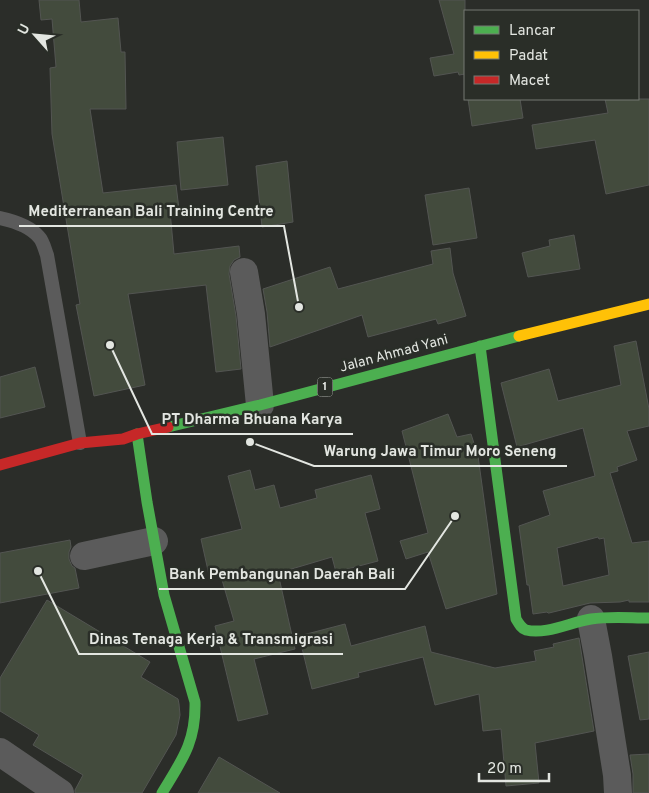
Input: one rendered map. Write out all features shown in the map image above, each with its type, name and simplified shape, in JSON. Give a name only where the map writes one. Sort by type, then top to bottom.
[{"type":"main road","name":"Jalan Ahmad Yani","points":[[0,465],[80,443],[123,439],[649,304]]},
{"type":"main road","points":[[480,346],[516,619],[523,629],[530,630],[591,619],[649,618]]},
{"type":"main road","points":[[137,434],[164,594],[195,702],[196,714],[195,728],[188,750],[162,793]]},
{"type":"street","points":[[244,272],[251,314],[260,405]]},
{"type":"street","points":[[84,556],[154,541]]},
{"type":"street","points":[[591,619],[618,793]]},
{"type":"street","points":[[0,752],[60,793]]},
{"type":"lane","points":[[0,218],[17,222],[30,229],[40,238],[47,255],[80,443]]},
{"type":"building","points":[[39,0],[79,0],[81,22],[118,18],[121,52],[125,52],[126,109],[90,109],[103,193],[176,185],[179,209],[170,211],[174,254],[239,246],[240,257],[234,260],[230,266],[229,274],[236,316],[241,369],[216,372],[206,285],[128,294],[145,385],[94,396],[76,305],[80,304],[52,134],[50,68],[56,67],[52,19],[41,20]]},
{"type":"building","points":[[439,0],[465,0],[464,74],[459,75],[458,72],[434,76],[430,58],[454,54]]},
{"type":"building","points":[[649,99],[649,185],[606,194],[595,140],[536,149],[532,125],[608,113],[605,100]]},
{"type":"building","points":[[468,100],[520,100],[523,118],[472,126]]},
{"type":"building","points":[[223,137],[228,185],[181,190],[177,142]]},
{"type":"building","points":[[287,161],[293,222],[262,227],[256,166]]},
{"type":"building","points":[[469,188],[477,238],[433,245],[425,195]]},
{"type":"building","points":[[574,235],[580,269],[528,277],[522,253],[550,246],[549,240]]},
{"type":"building","points":[[450,248],[453,273],[466,316],[438,324],[436,319],[368,337],[362,315],[270,347],[263,289],[330,267],[338,289],[433,264],[431,251]]},
{"type":"building","points":[[636,341],[649,409],[649,426],[627,431],[637,460],[617,467],[618,471],[610,473],[632,543],[649,541],[649,602],[629,602],[629,600],[590,603],[549,613],[533,614],[519,526],[550,515],[543,491],[595,476],[583,428],[517,447],[501,383],[549,369],[558,401],[621,385],[614,346]],"holes":[[[598,537],[599,539],[604,538],[609,575],[563,586],[557,548]]]},
{"type":"building","points":[[35,367],[45,407],[0,418],[0,377]]},
{"type":"building","points":[[448,414],[457,437],[471,434],[478,456],[497,594],[446,609],[428,552],[406,559],[400,541],[428,533],[402,431]]},
{"type":"building","points":[[250,470],[255,490],[274,485],[280,508],[317,498],[315,490],[371,475],[380,509],[365,513],[378,561],[336,572],[332,557],[278,573],[295,649],[254,659],[268,714],[238,721],[215,626],[234,621],[220,573],[209,575],[201,539],[242,529],[228,476]]},
{"type":"building","points":[[70,540],[69,559],[75,568],[79,588],[0,603],[0,553]]},
{"type":"building","points":[[47,600],[150,662],[141,677],[178,699],[180,715],[176,735],[142,793],[75,793],[83,775],[33,745],[39,735],[0,711],[0,678]]},
{"type":"building","points":[[345,624],[351,646],[425,626],[431,652],[495,668],[536,661],[534,651],[554,647],[553,644],[579,638],[594,731],[535,743],[539,783],[506,786],[501,729],[483,731],[479,694],[435,705],[423,657],[358,673],[359,677],[312,689],[299,636]]},
{"type":"building","points":[[649,652],[649,719],[640,720],[628,656]]},
{"type":"building","points":[[649,754],[649,793],[633,793],[630,755]]},
{"type":"building","points":[[219,757],[280,793],[198,793]]},
{"type":"traffic: fast","points":[[168,427],[260,405],[519,336]]},
{"type":"traffic: fast","points":[[480,346],[518,623],[526,630],[542,631],[598,618],[649,618]]},
{"type":"traffic: fast","points":[[137,434],[164,595],[195,702],[195,716],[190,740],[162,793]]},
{"type":"traffic: slow","points":[[519,336],[649,304]]},
{"type":"traffic: jam","points":[[0,465],[80,443],[123,439],[168,427]]},
{"type":"place","name":"Mediterranean Bali Training Centre","points":[[299,307]]},
{"type":"place","name":"PT Dharma Bhuana Karya","points":[[110,345]]},
{"type":"place","name":"Warung Jawa Timur Moro Seneng","points":[[250,442]]},
{"type":"place","name":"Bank Pembangunan Daerah Bali","points":[[455,516]]},
{"type":"place","name":"Dinas Tenaga Kerja & Transmigrasi","points":[[38,571]]}]
